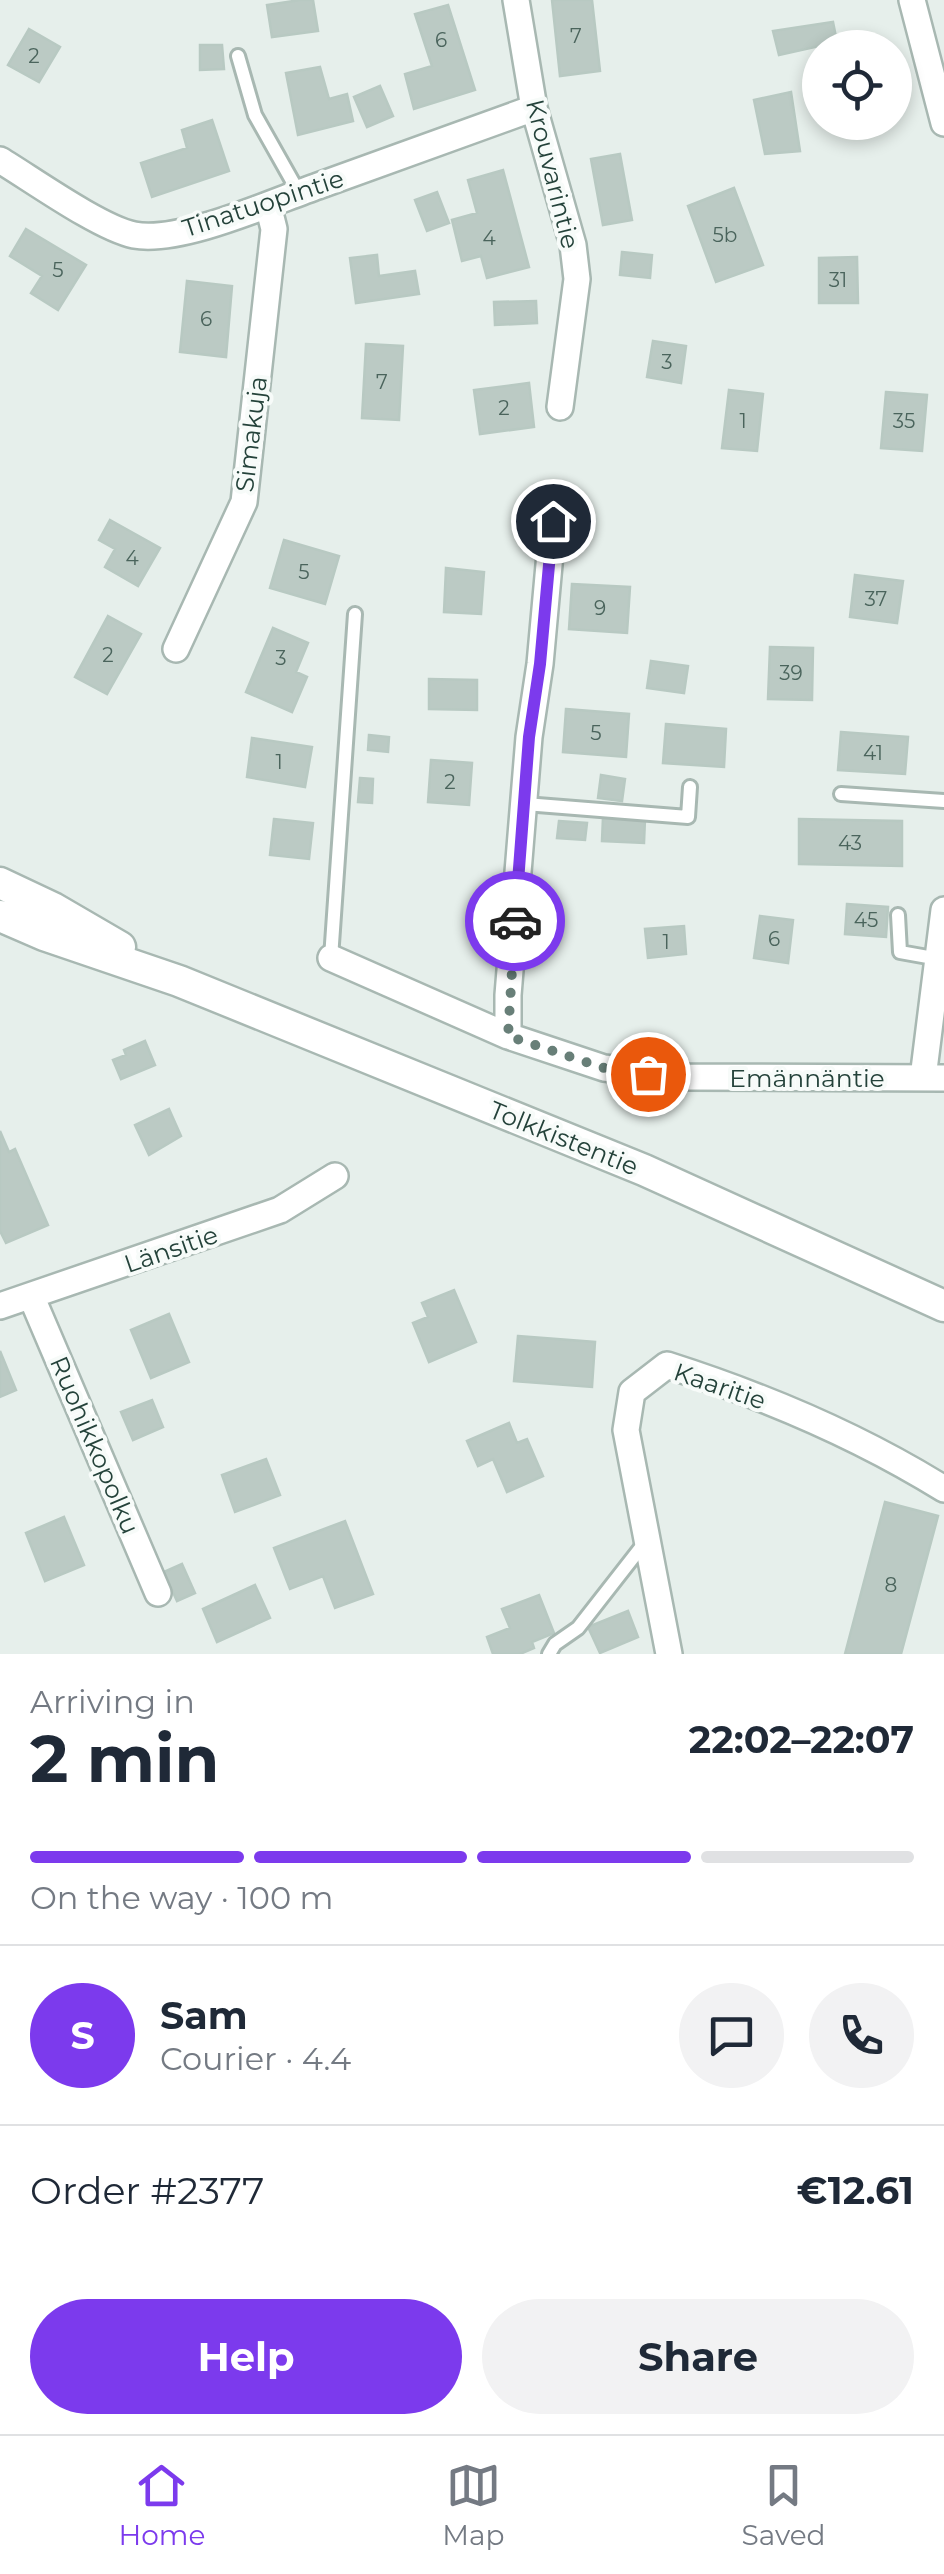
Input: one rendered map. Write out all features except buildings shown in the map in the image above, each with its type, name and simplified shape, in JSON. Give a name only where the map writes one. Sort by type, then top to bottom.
[{"type":"street","name":"Krouvarintie","points":[[516,0],[534,108],[572,246],[577,280],[560,407]]},
{"type":"street","points":[[912,0],[944,123]]},
{"type":"street","name":"Tinatuopintie","points":[[0,160],[111,227],[132,235],[151,236],[178,232],[268,205],[534,108]]},
{"type":"street","name":"Simakuja","points":[[176,649],[244,502],[274,229],[268,205]]},
{"type":"street","points":[[508,1036],[508,995],[553,521]]},
{"type":"street","name":"Tolkkistentie","points":[[0,883],[52,908],[179,981]]},
{"type":"street","points":[[934,1078],[944,910]]},
{"type":"street","name":"Tolkkistentie","points":[[0,916],[179,981],[644,1170],[944,1306]]},
{"type":"street","name":"Emännäntie","points":[[331,958],[508,1036],[604,1068],[687,1078],[934,1078]]},
{"type":"street","name":"Länsitie","points":[[0,1306],[280,1210],[335,1176]]},
{"type":"street","name":"Ruohikkopolku","points":[[32,1298],[158,1593]]},
{"type":"street","name":"Kaaritie","points":[[668,1654],[626,1430],[632,1392],[666,1365],[825,1424],[894,1458],[944,1489]]},
{"type":"lane","points":[[238,56],[255,115],[299,193]]},
{"type":"lane","points":[[331,958],[355,614]]},
{"type":"lane","points":[[525,804],[688,817],[690,788]]},
{"type":"lane","points":[[841,794],[944,801]]},
{"type":"lane","points":[[898,914],[900,952],[939,959]]},
{"type":"lane","points":[[549,1654],[555,1644],[578,1628],[646,1541]]},
{"type":"way so far","points":[[515,921],[508,1036],[604,1068],[648,1074]]},
{"type":"route","points":[[515,921],[529,737],[553,521]]}]
